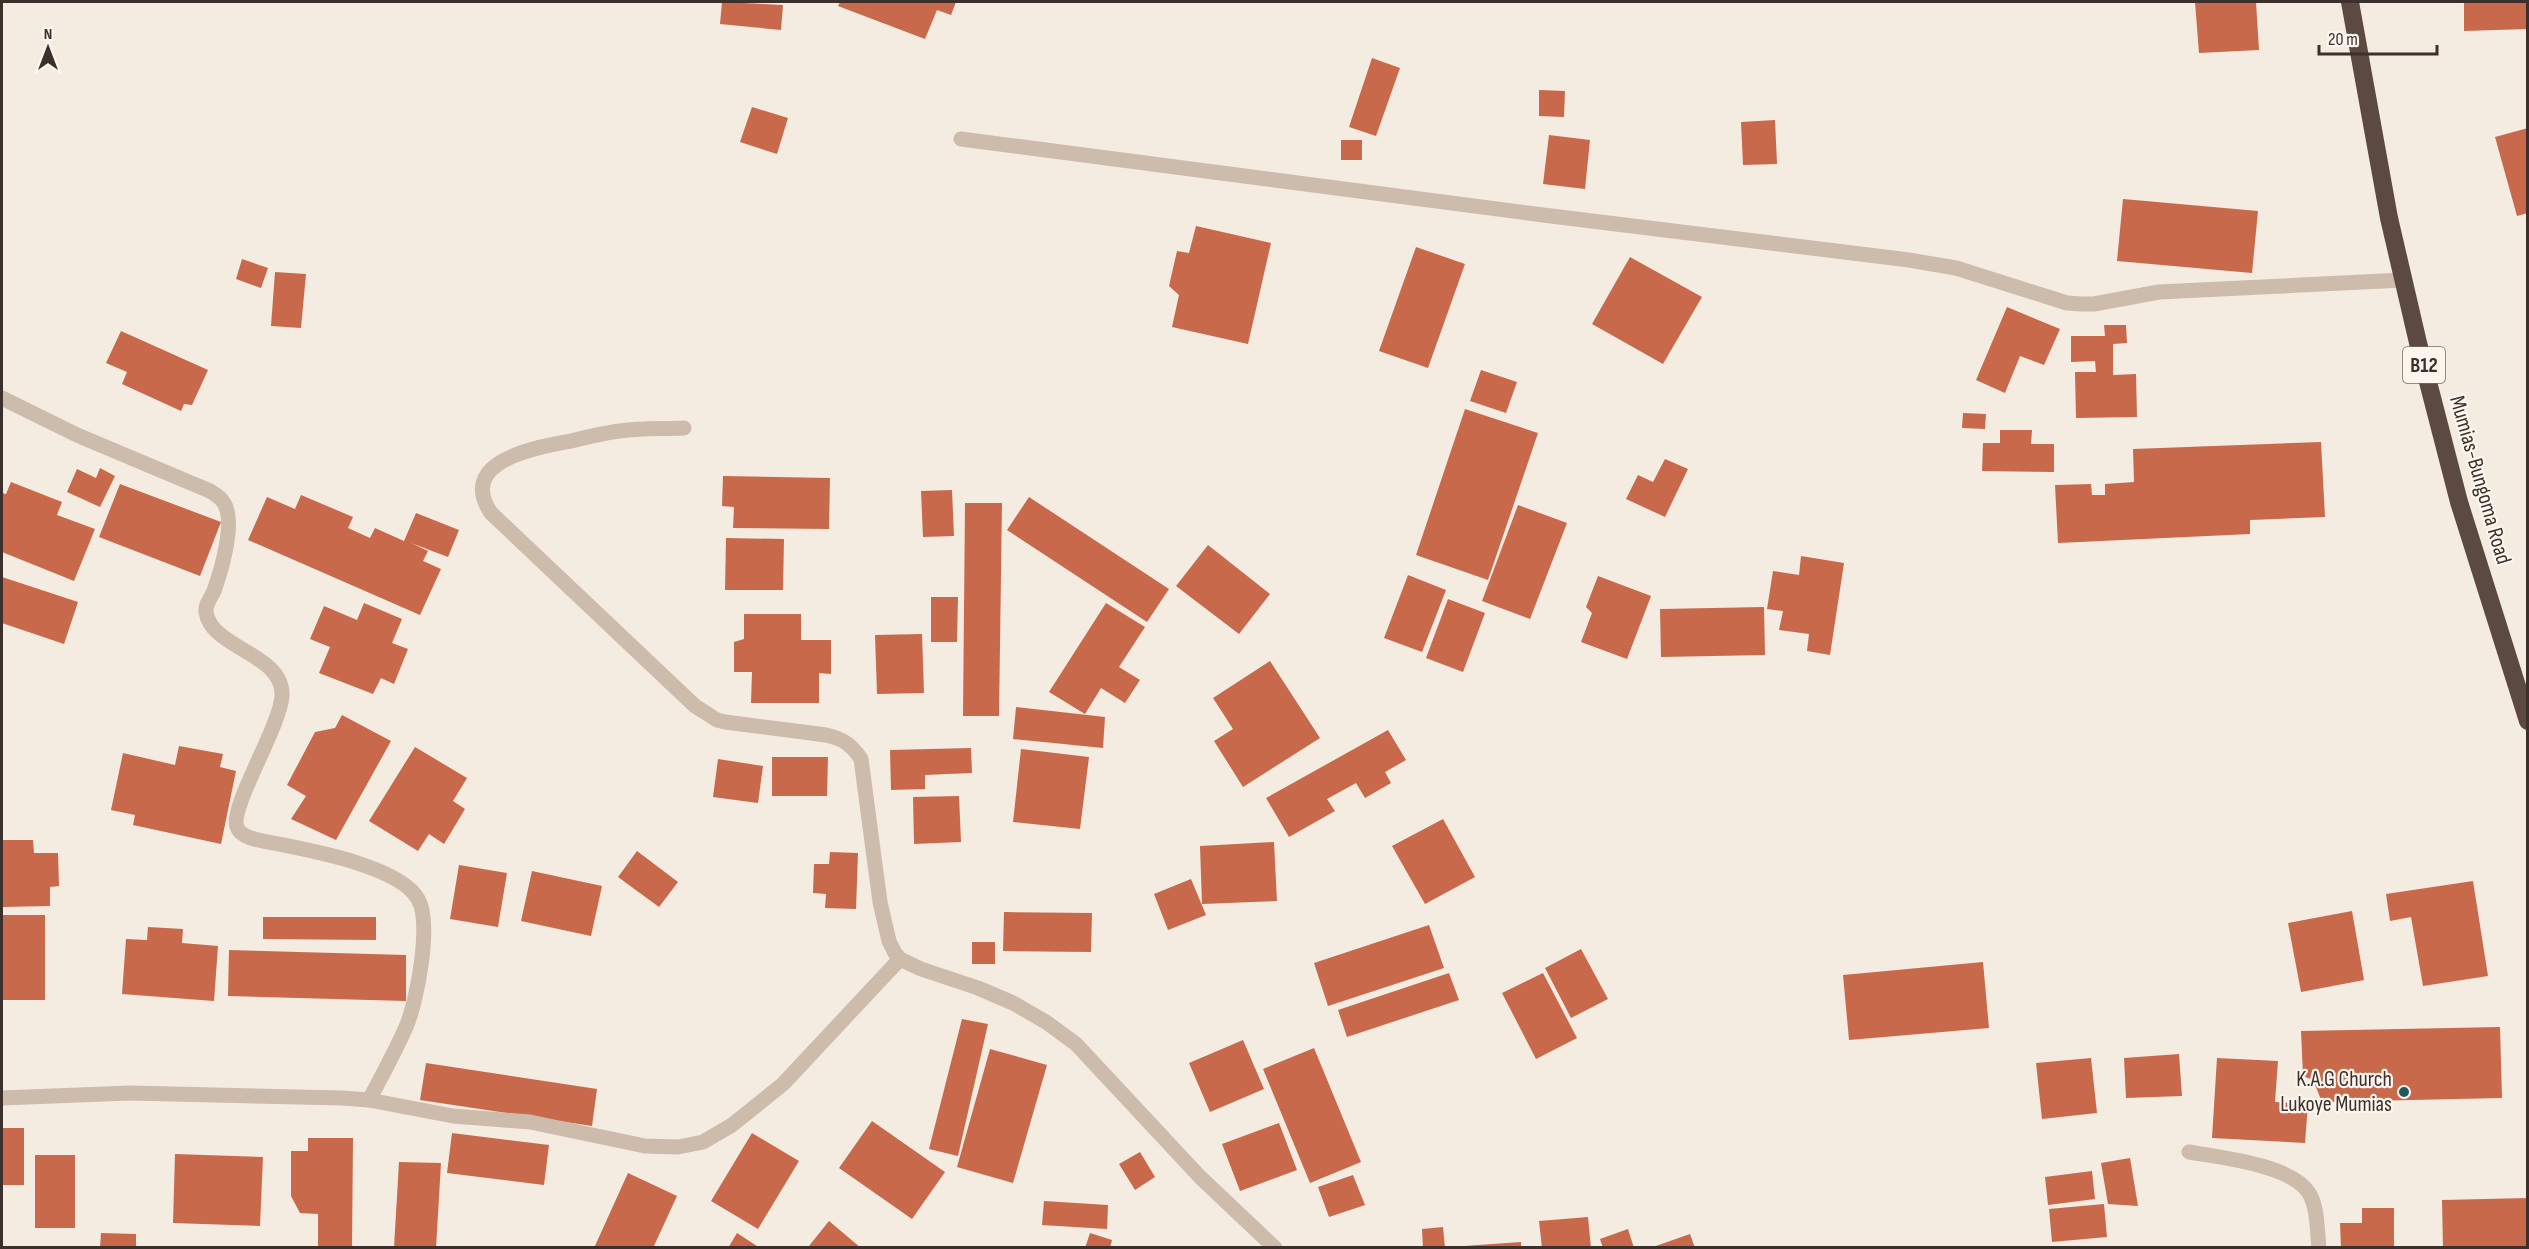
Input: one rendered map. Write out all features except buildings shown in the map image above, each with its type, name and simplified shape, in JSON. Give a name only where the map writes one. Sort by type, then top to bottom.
[{"type":"highway","name":"Mumias-Bungoma Road","points":[[2350,2],[2389,218],[2403,280],[2459,502],[2528,721]]},
{"type":"street","points":[[961,139],[1909,260],[1956,268],[2067,303],[2094,304],[2159,292],[2403,280]]},
{"type":"street","points":[[2,398],[77,435],[210,491],[225,504],[228,526],[225,548],[220,573],[206,606],[206,613],[216,630],[271,669],[279,681],[282,693],[275,724],[242,801],[236,826],[239,831],[253,838],[326,854],[382,871],[407,886],[418,898],[422,912],[424,937],[420,973],[407,1025],[369,1100]]},
{"type":"street","points":[[684,428],[621,430],[513,455],[495,466],[484,482],[485,501],[491,513],[695,706],[724,722],[826,735],[842,739],[852,746],[861,759],[865,801],[884,924],[891,948],[900,959],[1013,1003],[1046,1022],[1076,1044],[1200,1177],[1275,1248]]},
{"type":"street","points":[[2,1098],[130,1093],[369,1100],[453,1116],[530,1122],[645,1146],[678,1147],[703,1142],[732,1125],[783,1084],[900,959]]},
{"type":"street","points":[[2189,1152],[2268,1168],[2301,1184],[2309,1193],[2313,1204],[2319,1248]]},
{"type":"place","name":"K.A.G Church Lukoye Mumias","points":[[2404,1092]]}]
